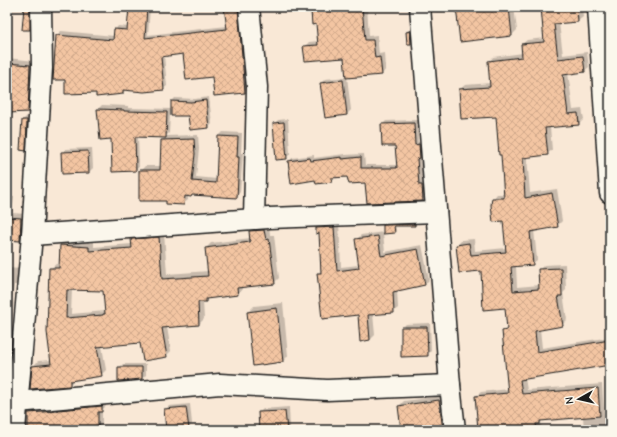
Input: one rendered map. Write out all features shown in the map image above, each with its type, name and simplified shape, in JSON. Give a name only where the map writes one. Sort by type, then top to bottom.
[{"type":"street","points":[[15,430],[16,402],[32,235],[42,68],[41,7]]},
{"type":"street","points":[[249,7],[258,87],[254,219]]},
{"type":"street","points":[[420,7],[450,385],[455,430]]},
{"type":"street","points":[[598,7],[610,193]]},
{"type":"street","points":[[32,235],[254,219],[436,212]]},
{"type":"street","points":[[16,402],[220,384],[327,390],[450,385]]},
{"type":"building","points":[[24,7],[30,7],[30,30],[22,30]]},
{"type":"building","points":[[129,7],[147,7],[145,38],[227,29],[224,7],[238,7],[245,93],[214,96],[212,77],[186,80],[183,54],[161,57],[164,90],[144,92],[123,90],[123,94],[96,97],[96,93],[65,94],[65,80],[53,80],[56,35],[113,40],[114,29],[127,30]]},
{"type":"building","points":[[362,7],[365,40],[373,40],[375,58],[380,57],[382,75],[346,78],[344,58],[305,61],[303,46],[318,45],[316,24],[312,25],[311,11]]},
{"type":"building","points":[[456,7],[509,7],[512,36],[460,42]]},
{"type":"building","points":[[541,7],[577,7],[578,22],[554,24],[558,59],[583,56],[585,72],[563,75],[568,114],[578,113],[579,125],[545,128],[548,155],[523,158],[525,198],[552,193],[558,227],[530,232],[533,265],[511,267],[513,291],[539,289],[538,269],[561,268],[562,296],[558,296],[563,326],[535,331],[537,352],[610,340],[610,365],[520,380],[522,394],[598,388],[600,416],[540,421],[540,424],[536,424],[537,430],[478,429],[475,396],[508,393],[502,331],[507,330],[505,308],[483,310],[481,271],[459,273],[456,245],[469,243],[471,255],[506,252],[503,221],[493,222],[491,205],[492,198],[504,198],[501,155],[499,155],[496,117],[461,119],[459,89],[490,87],[488,61],[522,57],[521,44],[544,42]]},
{"type":"building","points":[[410,31],[411,44],[407,44],[406,32]]},
{"type":"building","points":[[7,63],[30,65],[28,112],[8,113]]},
{"type":"building","points":[[343,80],[347,115],[325,118],[320,83]]},
{"type":"building","points":[[206,100],[209,128],[190,130],[188,116],[171,116],[171,101],[191,102]]},
{"type":"building","points":[[97,109],[167,112],[166,138],[135,137],[136,171],[112,172],[111,139],[100,140]]},
{"type":"building","points":[[22,120],[27,120],[26,151],[20,150]]},
{"type":"building","points":[[284,122],[287,159],[276,160],[273,123]]},
{"type":"building","points":[[414,123],[415,145],[419,144],[420,158],[417,159],[419,185],[422,185],[423,201],[367,203],[365,183],[349,184],[347,177],[331,178],[332,182],[316,184],[315,180],[291,184],[288,161],[310,158],[311,161],[342,157],[342,159],[361,157],[361,168],[397,168],[395,146],[382,146],[381,124]]},
{"type":"building","points":[[218,136],[238,137],[237,157],[239,157],[237,198],[192,195],[191,197],[185,196],[184,205],[166,204],[166,201],[139,201],[139,170],[160,170],[161,140],[194,139],[195,154],[192,181],[216,183]]},
{"type":"building","points":[[88,151],[89,173],[62,174],[61,152]]},
{"type":"building","points":[[7,217],[21,218],[20,241],[7,240]]},
{"type":"building","points":[[415,224],[415,226],[394,226],[395,233],[383,234],[383,225]]},
{"type":"building","points":[[334,227],[337,271],[359,268],[355,239],[378,236],[381,256],[418,249],[425,285],[393,292],[394,313],[368,315],[370,340],[360,342],[358,315],[322,319],[317,273],[321,273],[319,233],[316,234],[316,228]]},
{"type":"building","points":[[264,230],[266,240],[269,239],[275,284],[237,288],[238,295],[206,299],[206,302],[198,302],[199,325],[162,328],[167,357],[143,361],[140,343],[97,347],[102,376],[70,381],[70,386],[30,389],[32,366],[51,364],[47,332],[49,268],[59,268],[60,245],[89,247],[89,251],[132,248],[131,239],[159,237],[162,279],[208,276],[205,248],[250,242],[249,231]],"holes":[[[67,290],[103,291],[105,314],[66,318]]]},
{"type":"building","points":[[277,308],[283,362],[253,366],[247,312]]},
{"type":"building","points":[[401,327],[427,327],[428,356],[401,357]]},
{"type":"building","points":[[118,367],[142,367],[142,379],[118,381]]},
{"type":"building","points":[[439,400],[443,430],[401,430],[398,406]]},
{"type":"building","points":[[102,406],[102,412],[98,412],[98,430],[28,430],[28,413]]},
{"type":"building","points":[[186,407],[189,429],[166,430],[164,409]]},
{"type":"building","points":[[285,411],[287,430],[259,430],[258,412]]}]
